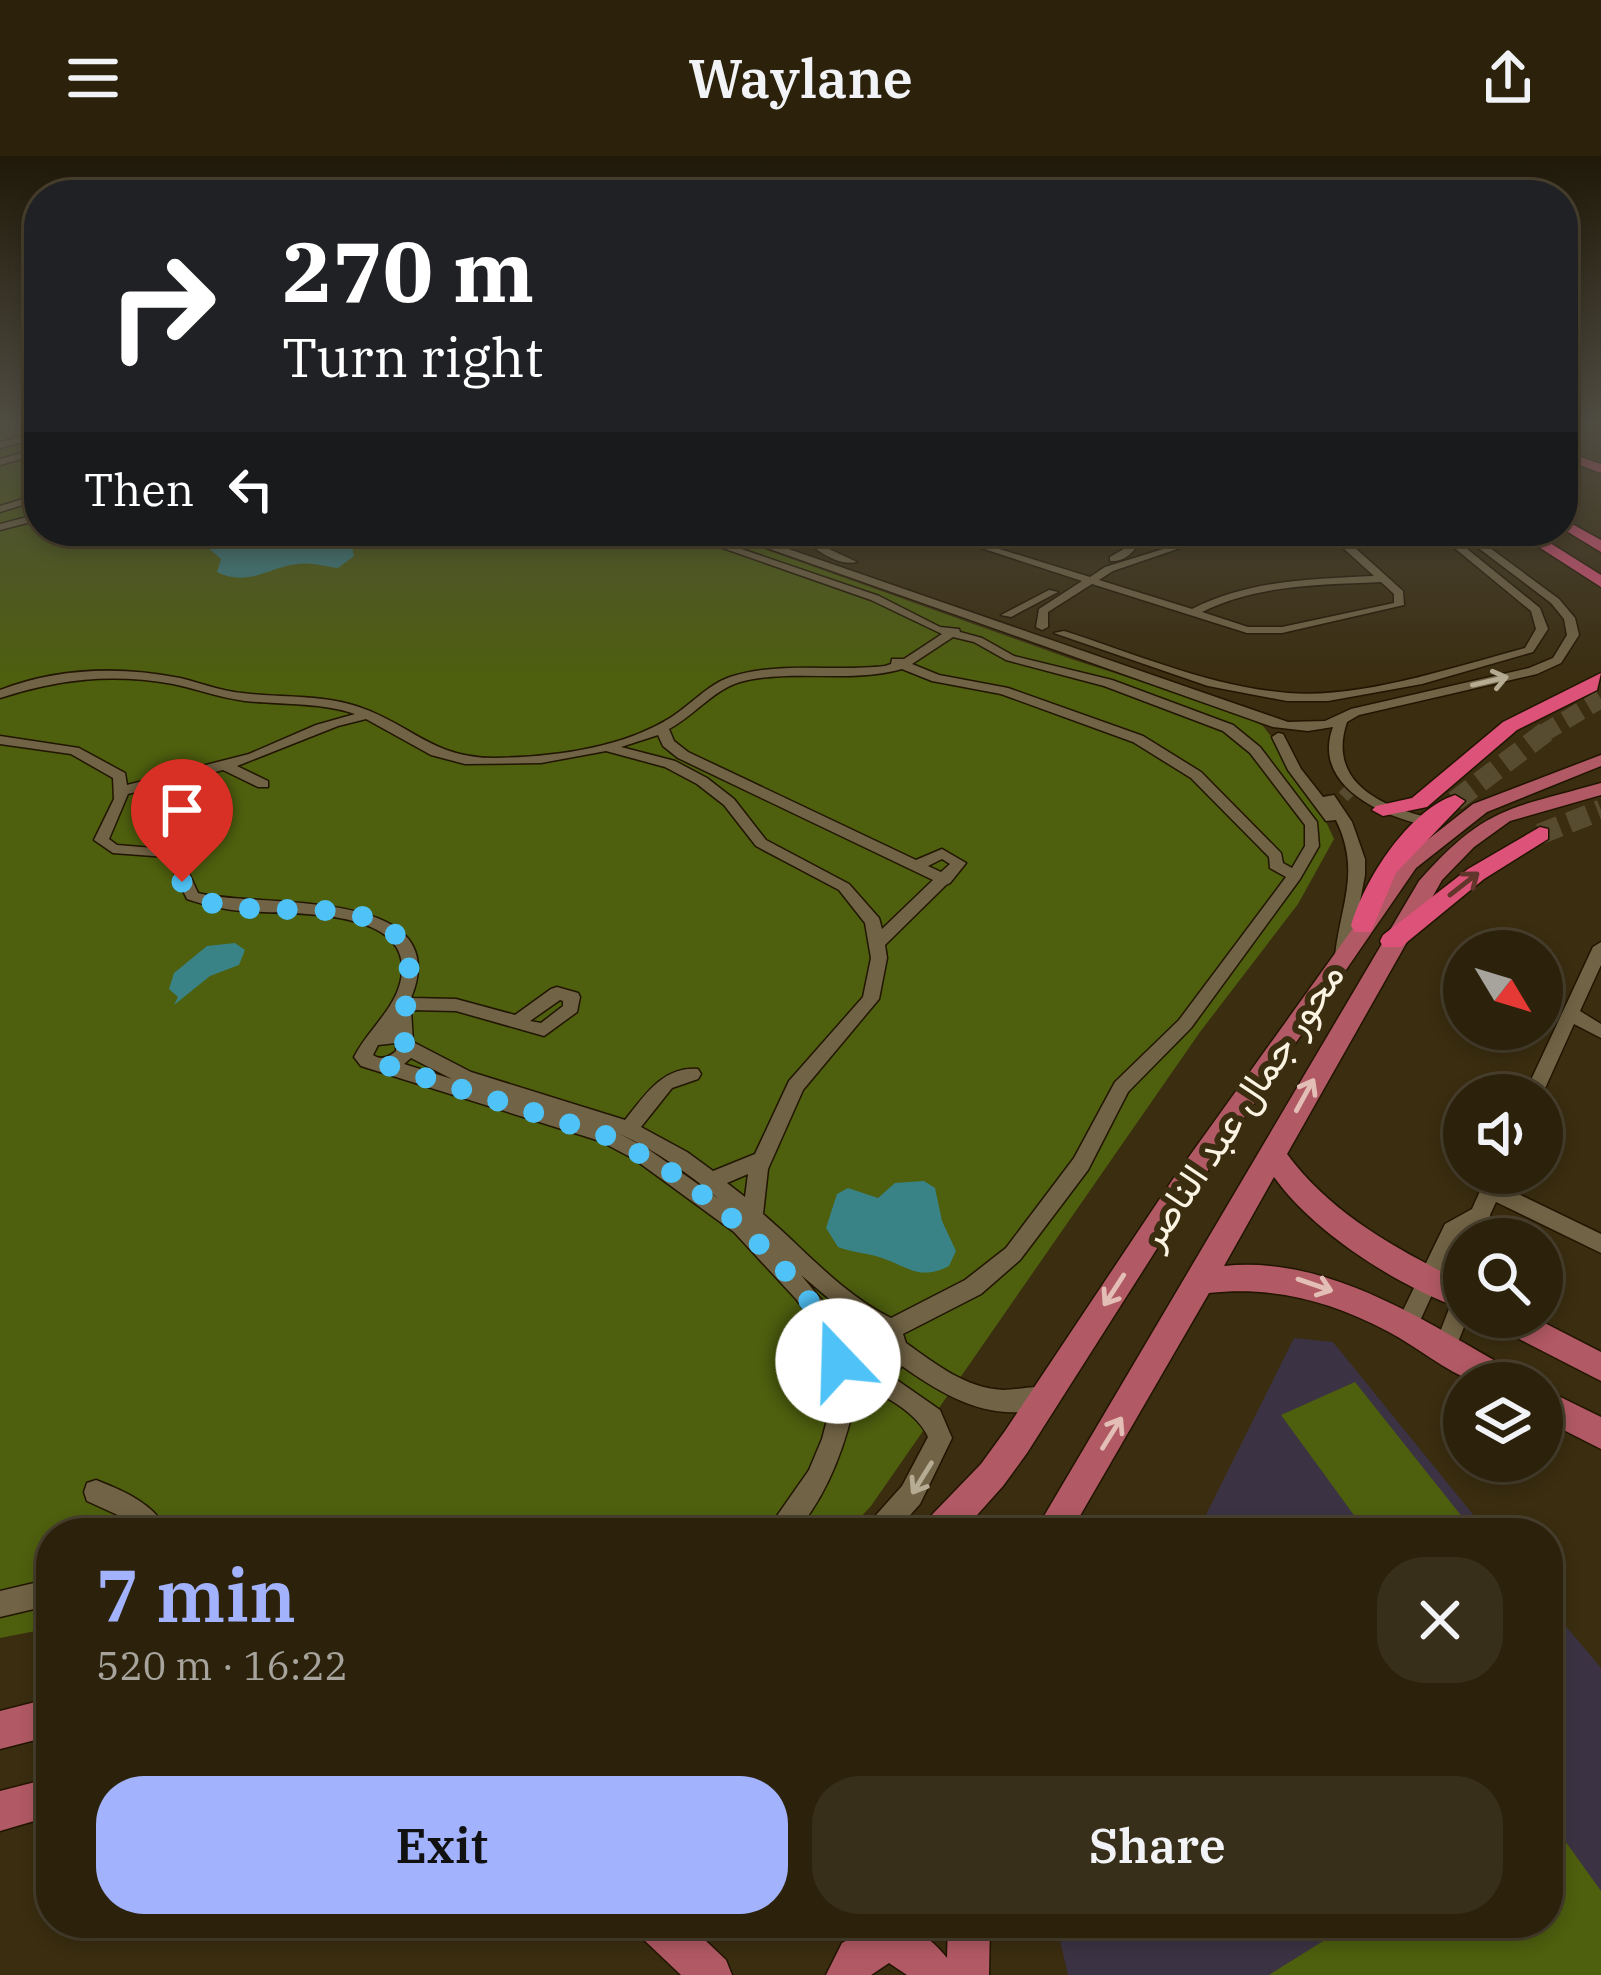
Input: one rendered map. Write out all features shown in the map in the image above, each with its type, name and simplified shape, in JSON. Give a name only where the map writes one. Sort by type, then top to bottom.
[{"type":"highway","points":[[1578,512],[1589,518]]},
{"type":"highway","points":[[1545,546],[1601,582]]},
{"type":"highway","points":[[1573,546],[1601,564]]},
{"type":"highway","points":[[1383,810],[1418,807],[1504,730],[1577,696],[1601,679]]},
{"type":"highway","points":[[1363,926],[1383,874],[1425,826],[1455,801]]},
{"type":"highway","points":[[1393,941],[1476,874],[1540,834]]},
{"type":"main road","name":"محور جمال عبد الناصر","points":[[952,1518],[992,1475],[1182,1187],[1363,926],[1423,850],[1491,803],[1515,778],[1601,744]]},
{"type":"main road","points":[[1491,803],[1601,760]]},
{"type":"main road","points":[[1518,809],[1601,774]]},
{"type":"main road","name":"محور جمال عبد الناصر","points":[[1060,1518],[1393,941],[1439,870],[1518,809],[1559,803],[1601,789]]},
{"type":"main road","points":[[1272,1154],[1291,1181],[1332,1221],[1443,1286]]},
{"type":"main road","points":[[1200,1281],[1240,1274],[1289,1277],[1339,1294],[1467,1362]]},
{"type":"main road","points":[[1545,1338],[1601,1367]]},
{"type":"main road","points":[[1563,1413],[1601,1434]]},
{"type":"main road","points":[[0,1730],[36,1721]]},
{"type":"main road","points":[[0,1811],[36,1801]]},
{"type":"main road","points":[[673,1938],[711,1975]]},
{"type":"main road","points":[[968,1975],[969,1938]]},
{"type":"main road","points":[[847,1975],[856,1958],[888,1940],[918,1955],[934,1975]]},
{"type":"street","points":[[723,546],[894,606],[1021,662],[1162,702],[1238,734],[1308,818],[1313,839],[1294,876],[1185,1024],[1121,1087],[1081,1164],[1013,1254],[973,1287],[886,1333],[851,1323],[837,1336]]},
{"type":"street","points":[[769,546],[1294,727],[1344,723],[1557,660],[1573,635],[1569,618],[1544,591],[1482,546]]},
{"type":"street","points":[[821,546],[834,555],[1006,615],[1191,677],[1258,693],[1328,697],[1422,680],[1529,650],[1557,660]]},
{"type":"street","points":[[983,546],[1247,630],[1282,630],[1396,607],[1401,596],[1346,546]]},
{"type":"street","points":[[1042,627],[1043,611],[1129,546]]},
{"type":"street","points":[[1006,615],[1083,579],[1182,546]]},
{"type":"street","points":[[1457,546],[1536,610],[1542,629],[1529,650]]},
{"type":"street","points":[[857,577],[946,627]]},
{"type":"street","points":[[1192,613],[1258,589],[1383,579]]},
{"type":"street","points":[[896,664],[946,627],[966,623],[1050,652],[1094,658]]},
{"type":"street","points":[[0,694],[57,678],[117,676],[176,682],[236,696],[341,706],[366,715],[423,749],[462,760],[508,760],[604,747],[662,728],[711,691],[744,678],[896,664],[936,678],[1004,691],[1138,739],[1190,770],[1276,856],[1278,868],[1294,876]]},
{"type":"street","points":[[1422,680],[1440,692]]},
{"type":"street","points":[[1246,710],[1244,699],[1258,693]]},
{"type":"street","points":[[1328,697],[1346,703],[1334,751],[1341,769],[1368,800],[1425,826]]},
{"type":"street","points":[[324,726],[341,706]]},
{"type":"street","points":[[0,740],[74,751],[122,783],[246,765],[324,726],[366,715]]},
{"type":"street","points":[[1263,718],[1353,834],[1360,871],[1343,955]]},
{"type":"street","points":[[1344,723],[1325,757],[1348,792],[1376,817],[1425,826]]},
{"type":"street","points":[[662,728],[676,751],[945,880]]},
{"type":"street","points":[[1278,737],[1295,770],[1346,839],[1360,871]]},
{"type":"street","points":[[604,747],[685,770],[732,806],[760,843],[836,882],[868,912],[878,942],[871,999],[795,1086],[755,1179],[753,1215]]},
{"type":"street","points":[[246,765],[263,784]]},
{"type":"street","points":[[122,783],[101,840],[105,846],[173,853],[182,865],[188,891],[212,904],[315,908],[382,927],[400,940],[409,958],[410,982],[402,1004],[363,1057],[374,1065],[607,1136],[641,1154],[741,1226],[778,1262],[837,1336],[838,1361],[928,1415],[940,1432],[938,1450],[911,1495],[890,1518]]},
{"type":"street","points":[[732,806],[758,793]]},
{"type":"street","points":[[878,942],[958,866],[952,855],[937,854],[916,866]]},
{"type":"street","points":[[1276,856],[1306,857]]},
{"type":"street","points":[[868,912],[910,912]]},
{"type":"street","points":[[1542,1074],[1601,947]]},
{"type":"street","points":[[402,1004],[464,1007],[520,1023]]},
{"type":"street","points":[[386,1065],[400,1058],[406,1015],[402,1004]]},
{"type":"street","points":[[1570,1013],[1601,1033]]},
{"type":"street","points":[[372,1040],[384,1034],[491,1086],[628,1129],[713,1180],[833,1291],[950,1386],[993,1404],[1045,1397]]},
{"type":"street","points":[[628,1129],[666,1083],[692,1074]]},
{"type":"street","points":[[713,1180],[763,1159]]},
{"type":"street","points":[[1480,1218],[1489,1194]]},
{"type":"street","points":[[1517,1194],[1601,1244]]},
{"type":"street","points":[[1405,1329],[1448,1236],[1463,1220],[1480,1215]]},
{"type":"street","points":[[862,1375],[890,1367],[886,1333]]},
{"type":"street","points":[[1444,1350],[1449,1338]]},
{"type":"street","points":[[792,1518],[830,1459],[862,1375]]},
{"type":"street","points":[[928,1415],[950,1386]]},
{"type":"street","points":[[96,1492],[131,1508],[141,1518]]},
{"type":"street","points":[[0,1604],[36,1596]]},
{"type":"shaded area","points":[[1294,1338],[1333,1342],[1476,1518],[1204,1518]]},
{"type":"shaded area","points":[[1563,1623],[1601,1668],[1601,1975],[1068,1975],[1059,1938],[1563,1938]]},
{"type":"green space","points":[[0,510],[24,510],[24,546],[756,546],[1074,660],[1233,711],[1263,726],[1310,787],[1334,839],[1298,904],[1200,1032],[860,1518],[36,1518],[36,1631],[0,1638]]},
{"type":"green space","points":[[1355,1382],[1463,1518],[1356,1518],[1281,1415]]},
{"type":"green space","points":[[1563,1838],[1601,1891],[1601,1975],[1269,1975],[1328,1938],[1563,1938]]},
{"type":"water","points":[[206,546],[352,546],[354,556],[338,568],[302,564],[238,578],[217,572],[221,559]]},
{"type":"water","points":[[235,943],[245,950],[239,965],[210,976],[174,1005],[178,997],[169,989],[174,973],[207,946]]},
{"type":"water","points":[[924,1181],[935,1188],[942,1221],[956,1251],[949,1266],[938,1271],[912,1270],[838,1247],[826,1228],[837,1194],[848,1188],[878,1198],[895,1183]]},
{"type":"tunnel","points":[[1547,731],[1601,699]]},
{"type":"tunnel","points":[[1455,801],[1547,731]]},
{"type":"tunnel","points":[[1542,734],[1547,731]]},
{"type":"tunnel","points":[[1344,787],[1353,796]]},
{"type":"tunnel","points":[[1540,834],[1601,810]]},
{"type":"route","points":[[182,882],[192,896],[212,904],[328,910],[392,932],[409,958],[410,982],[402,1004],[406,1015],[401,1036],[407,1047],[400,1058],[386,1065],[607,1136],[664,1167],[722,1209],[778,1262],[837,1336],[838,1361]]}]
